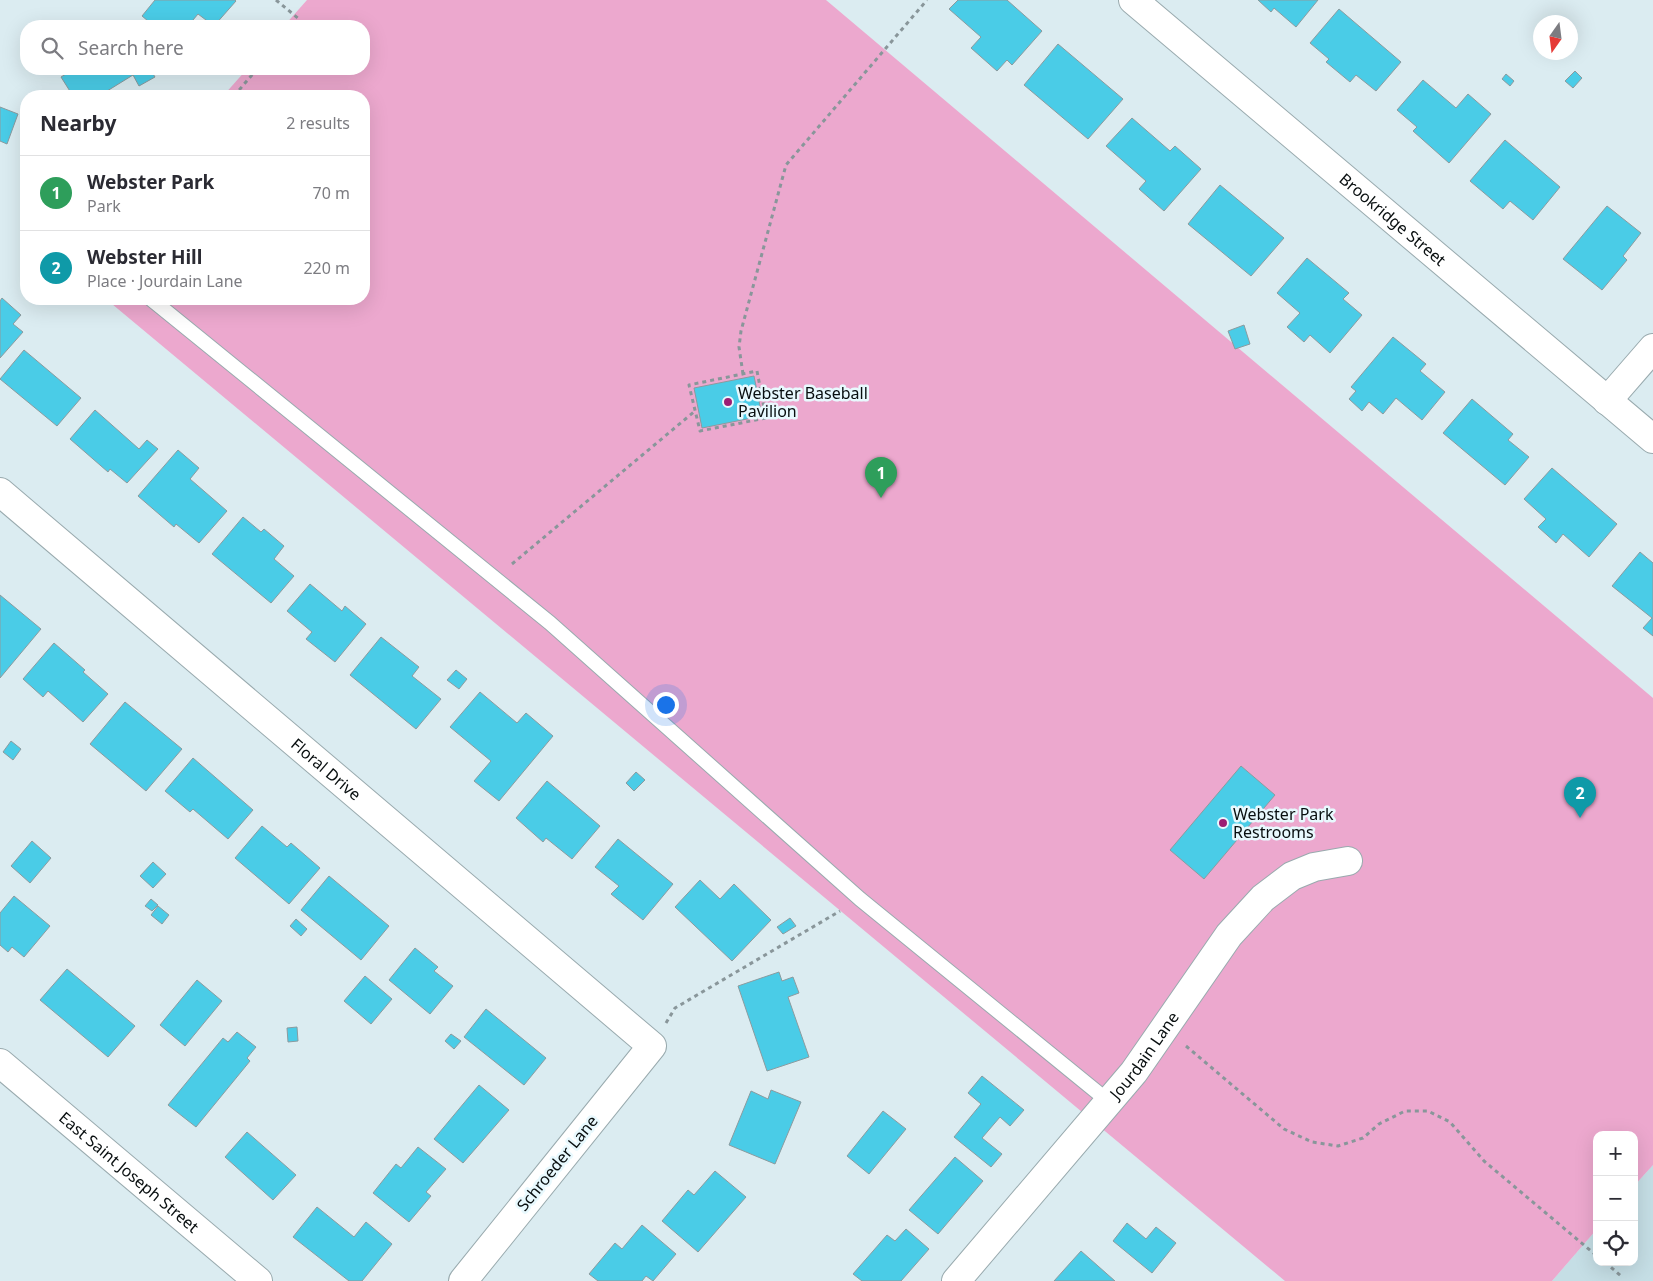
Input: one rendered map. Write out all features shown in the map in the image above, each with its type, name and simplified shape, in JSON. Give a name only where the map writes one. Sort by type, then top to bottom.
[{"type":"street","name":"Brookridge Street","points":[[1132,0],[1653,439]]},
{"type":"street","points":[[1608,401],[1653,348]]},
{"type":"street","name":"Floral Drive","points":[[0,492],[652,1046]]},
{"type":"street","name":"Jourdain Lane","points":[[956,1281],[1134,1072],[1229,934],[1263,898],[1292,876],[1314,867],[1348,861]]},
{"type":"street","name":"Schroeder Lane","points":[[463,1281],[652,1046]]},
{"type":"street","name":"East Saint Joseph Street","points":[[0,1063],[258,1281]]},
{"type":"lane","points":[[157,305],[550,623],[860,899],[1108,1101]]},
{"type":"path","points":[[276,0],[298,20]]},
{"type":"path","points":[[742,374],[739,347],[741,332],[786,165],[928,0]]},
{"type":"path","points":[[239,90],[252,75]]},
{"type":"path","points":[[757,371],[766,418],[700,431],[695,410],[689,385],[757,371]]},
{"type":"path","points":[[520,556],[695,410]]},
{"type":"path","points":[[652,1046],[675,1008],[860,899]]},
{"type":"path","points":[[1164,1028],[1284,1129],[1312,1142],[1338,1146],[1363,1138],[1379,1124],[1405,1111],[1428,1111],[1450,1122],[1484,1160],[1593,1253]]},
{"type":"path","points":[[1609,1266],[1621,1276]]},
{"type":"shaded area","points":[[307,0],[826,0],[1653,698],[1653,1165],[1638,1182],[1638,1131],[1593,1131],[1593,1234],[1552,1281],[1285,1281],[113,305],[370,305],[370,90],[228,90],[242,75],[370,75],[370,20],[289,20]]},
{"type":"shaded area","points":[[1653,1165],[1653,1281],[1552,1281],[1593,1234],[1593,1266],[1638,1266],[1638,1182]]},
{"type":"building","points":[[155,0],[236,1],[219,20],[206,20],[198,14],[193,20],[147,20],[142,16]]},
{"type":"building","points":[[958,0],[1007,0],[1042,31],[1012,65],[1007,60],[997,71],[971,48],[981,37],[949,9]]},
{"type":"building","points":[[1258,0],[1318,0],[1296,27],[1274,8],[1271,12]]},
{"type":"building","points":[[1339,9],[1401,62],[1376,91],[1356,75],[1350,82],[1326,62],[1329,59],[1310,43]]},
{"type":"building","points":[[1058,44],[1123,99],[1088,139],[1024,85]]},
{"type":"building","points":[[1575,71],[1582,78],[1573,88],[1565,81]]},
{"type":"building","points":[[1506,74],[1514,81],[1510,86],[1502,79]]},
{"type":"building","points":[[64,75],[133,75],[109,90],[69,90],[61,77]]},
{"type":"building","points":[[133,75],[154,75],[155,77],[139,86]]},
{"type":"building","points":[[1423,80],[1456,108],[1468,94],[1491,114],[1449,163],[1413,131],[1417,127],[1397,110]]},
{"type":"building","points":[[0,107],[18,114],[7,144],[0,141]]},
{"type":"building","points":[[1132,118],[1170,151],[1175,146],[1201,169],[1164,211],[1139,189],[1146,181],[1106,146]]},
{"type":"building","points":[[1505,140],[1560,187],[1533,220],[1510,201],[1503,209],[1470,181]]},
{"type":"building","points":[[1220,185],[1284,238],[1251,276],[1188,224]]},
{"type":"building","points":[[1607,206],[1641,233],[1623,256],[1627,260],[1602,290],[1563,259]]},
{"type":"building","points":[[1307,258],[1349,293],[1343,299],[1362,315],[1330,353],[1310,335],[1304,342],[1287,327],[1300,313],[1277,293]]},
{"type":"building","points":[[2,298],[21,315],[13,324],[23,332],[0,358],[0,301]]},
{"type":"building","points":[[1244,325],[1250,344],[1235,349],[1228,331]]},
{"type":"building","points":[[1393,337],[1426,364],[1420,371],[1445,392],[1422,420],[1396,398],[1383,414],[1369,402],[1362,411],[1349,399],[1356,391],[1351,387]]},
{"type":"building","points":[[24,350],[81,398],[57,426],[0,379]]},
{"type":"building","name":"Webster Baseball Pavilion","points":[[754,376],[762,416],[702,428],[694,388]]},
{"type":"building","points":[[1472,399],[1513,434],[1508,440],[1529,457],[1505,485],[1443,433]]},
{"type":"building","points":[[95,410],[139,449],[147,440],[158,449],[127,483],[110,469],[108,472],[70,439]]},
{"type":"building","points":[[178,450],[199,468],[190,479],[227,511],[199,543],[176,524],[174,527],[138,496]]},
{"type":"building","points":[[1552,468],[1617,524],[1589,557],[1563,534],[1556,543],[1538,527],[1546,519],[1524,499]]},
{"type":"building","points":[[243,517],[261,532],[264,529],[284,546],[274,559],[294,576],[271,603],[212,554]]},
{"type":"building","points":[[1640,552],[1653,563],[1653,636],[1643,628],[1652,618],[1612,586]]},
{"type":"building","points":[[310,584],[342,611],[345,606],[366,624],[335,662],[306,639],[312,632],[287,611]]},
{"type":"building","points":[[0,595],[41,629],[0,678]]},
{"type":"building","points":[[381,637],[419,667],[412,676],[441,699],[416,729],[350,675]]},
{"type":"building","points":[[54,643],[85,670],[83,672],[108,694],[83,722],[48,691],[43,697],[23,679]]},
{"type":"building","points":[[456,670],[467,679],[459,689],[447,680]]},
{"type":"building","points":[[480,692],[517,723],[526,713],[553,736],[499,801],[474,781],[491,761],[450,727]]},
{"type":"building","points":[[125,702],[182,749],[146,791],[90,744]]},
{"type":"building","points":[[11,741],[21,749],[13,760],[3,752]]},
{"type":"building","points":[[193,758],[253,810],[228,839],[193,809],[190,812],[165,791]]},
{"type":"building","name":"Webster Park Restrooms","points":[[1241,766],[1275,795],[1204,879],[1170,850]]},
{"type":"building","points":[[636,772],[645,780],[634,791],[626,783]]},
{"type":"building","points":[[547,781],[600,826],[572,859],[546,838],[543,842],[516,818]]},
{"type":"building","points":[[262,826],[287,847],[291,843],[320,868],[289,904],[235,858]]},
{"type":"building","points":[[618,839],[673,884],[643,920],[611,894],[619,886],[595,867]]},
{"type":"building","points":[[32,841],[51,858],[30,883],[11,866]]},
{"type":"building","points":[[153,862],[166,874],[153,888],[140,876]]},
{"type":"building","points":[[329,876],[389,926],[361,960],[301,910]]},
{"type":"building","points":[[700,880],[720,899],[734,884],[771,920],[732,961],[675,907]]},
{"type":"building","points":[[14,896],[50,926],[24,957],[12,947],[8,952],[0,945],[0,913]]},
{"type":"building","points":[[151,899],[158,905],[152,911],[145,906]]},
{"type":"building","points":[[158,906],[169,915],[162,924],[151,915]]},
{"type":"building","points":[[790,918],[796,926],[783,934],[777,927]]},
{"type":"building","points":[[296,919],[307,929],[301,936],[290,926]]},
{"type":"building","points":[[415,948],[438,967],[434,971],[453,986],[430,1014],[389,980]]},
{"type":"building","points":[[67,969],[135,1026],[108,1057],[40,1000]]},
{"type":"building","points":[[779,972],[782,981],[793,977],[799,993],[788,997],[809,1057],[767,1071],[738,986]]},
{"type":"building","points":[[365,976],[392,999],[371,1024],[344,1001]]},
{"type":"building","points":[[197,980],[222,1001],[185,1046],[160,1025]]},
{"type":"building","points":[[486,1009],[546,1058],[524,1085],[464,1037]]},
{"type":"building","points":[[297,1027],[298,1041],[288,1042],[287,1028]]},
{"type":"building","points":[[237,1032],[256,1047],[247,1058],[250,1061],[196,1127],[168,1105],[223,1038],[228,1042]]},
{"type":"building","points":[[451,1034],[461,1041],[454,1049],[445,1041]]},
{"type":"building","points":[[982,1076],[1024,1110],[1010,1126],[1000,1117],[982,1138],[1002,1154],[991,1167],[954,1137],[981,1104],[968,1093]]},
{"type":"building","points":[[479,1085],[509,1110],[463,1163],[434,1139]]},
{"type":"building","points":[[771,1090],[801,1102],[775,1164],[729,1145],[751,1091],[768,1099]]},
{"type":"building","points":[[883,1111],[906,1129],[869,1174],[847,1156]]},
{"type":"building","points":[[247,1132],[296,1175],[273,1200],[225,1157]]},
{"type":"building","points":[[418,1147],[446,1169],[426,1192],[431,1196],[409,1222],[373,1193],[396,1164],[401,1168]]},
{"type":"building","points":[[955,1157],[983,1181],[938,1234],[909,1210]]},
{"type":"building","points":[[715,1171],[746,1197],[698,1252],[662,1221],[688,1190],[694,1195]]},
{"type":"building","points":[[317,1207],[354,1237],[366,1222],[392,1244],[362,1281],[349,1281],[293,1237]]},
{"type":"building","points":[[1127,1223],[1146,1239],[1156,1227],[1176,1243],[1152,1273],[1113,1241]]},
{"type":"building","points":[[642,1225],[676,1254],[653,1281],[646,1276],[642,1281],[598,1281],[589,1274],[615,1243],[622,1249]]},
{"type":"building","points":[[906,1229],[929,1249],[901,1281],[862,1281],[853,1274],[887,1235],[895,1241]]},
{"type":"building","points":[[1081,1251],[1115,1281],[1054,1281]]},
{"type":"place","name":"Webster Baseball Pavilion","points":[[728,402]]},
{"type":"place","name":"Webster Park","points":[[881,498]]},
{"type":"place","name":"Webster Hill","points":[[1580,818]]},
{"type":"place","name":"Webster Park Restrooms","points":[[1223,823]]}]
